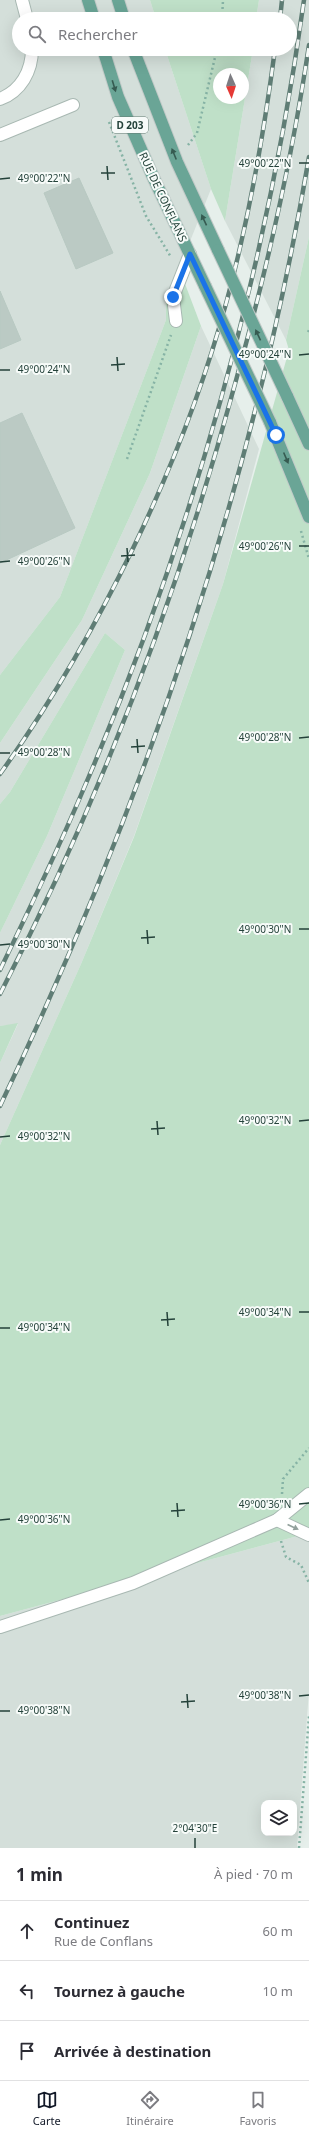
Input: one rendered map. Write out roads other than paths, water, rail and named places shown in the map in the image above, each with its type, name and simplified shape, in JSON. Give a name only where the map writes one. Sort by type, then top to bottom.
[{"type":"main road","points":[[88,0],[92,12]]},
{"type":"main road","points":[[118,0],[122,12]]},
{"type":"main road","name":"RUE DE CONFLANS","points":[[105,56],[118,97],[190,254],[270,422],[309,517]]},
{"type":"main road","name":"D 203","points":[[136,56],[177,162],[309,444]]},
{"type":"lane","points":[[22,0],[25,12]]},
{"type":"lane","points":[[0,99],[11,95],[25,78],[32,61],[32,56]]},
{"type":"lane","points":[[0,135],[73,105]]},
{"type":"lane","points":[[176,321],[173,297],[190,254]]},
{"type":"lane","points":[[0,1627],[133,1583],[277,1520],[309,1494]]},
{"type":"lane","points":[[277,1520],[309,1535]]},
{"type":"railway","points":[[281,12],[282,0]]},
{"type":"railway","points":[[297,44],[304,0]]},
{"type":"railway","points":[[0,994],[37,920],[104,771],[134,695],[188,541],[213,463],[268,258],[295,131],[309,45]]},
{"type":"railway","points":[[0,774],[36,721],[71,665],[103,607],[134,547],[187,424],[209,362],[235,269],[255,175],[274,56]]},
{"type":"railway","points":[[0,970],[64,834],[123,694],[158,598],[191,500],[220,402],[246,302],[269,201],[295,56]]},
{"type":"railway","points":[[0,1106],[52,993],[101,877],[146,761],[187,642],[224,523],[257,402],[286,280],[309,157]]}]
